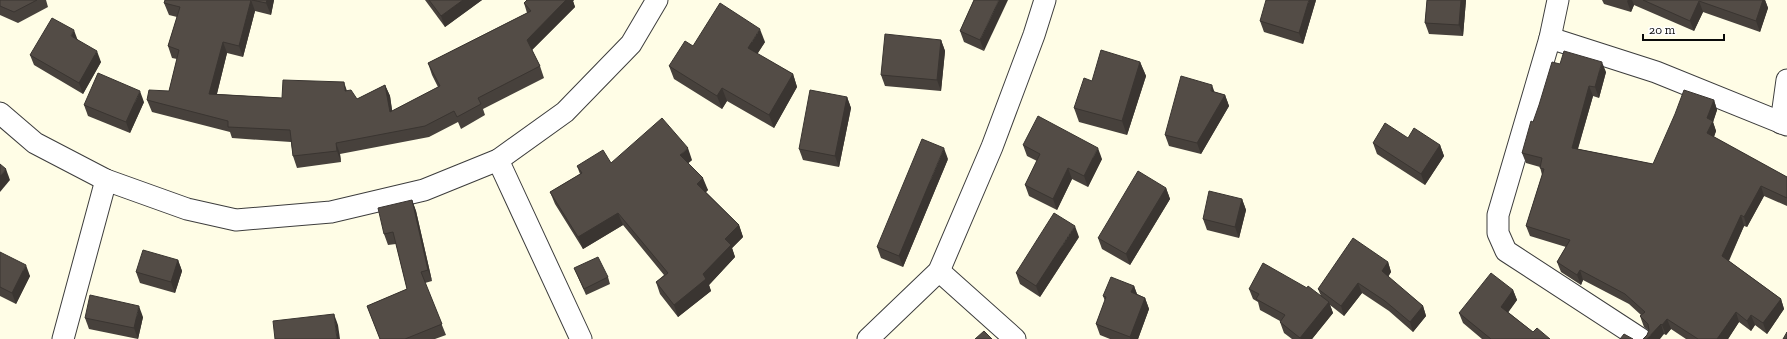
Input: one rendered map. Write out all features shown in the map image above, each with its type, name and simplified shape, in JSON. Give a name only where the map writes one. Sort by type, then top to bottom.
[{"type":"street","points":[[0,113],[35,144],[106,180],[187,209],[236,220],[331,212],[424,190],[498,160],[565,112],[631,44],[657,0]]},
{"type":"street","points":[[868,339],[939,271],[992,147],[1034,36],[1045,0]]},
{"type":"street","points":[[1558,0],[1550,38],[1498,216],[1498,233],[1506,251],[1641,339]]},
{"type":"street","points":[[1550,38],[1656,72],[1784,124],[1787,80]]},
{"type":"street","points":[[498,160],[581,339]]},
{"type":"street","points":[[63,339],[106,180]]},
{"type":"street","points":[[939,271],[1015,339]]},
{"type":"building","points":[[0,0],[37,0],[14,12],[0,6]]},
{"type":"building","points":[[165,0],[251,0],[239,46],[223,42],[209,94],[282,98],[283,80],[344,82],[345,91],[351,90],[357,99],[385,85],[390,112],[440,86],[428,63],[531,11],[524,3],[527,0],[566,0],[527,40],[540,66],[478,98],[481,104],[457,117],[454,111],[425,126],[336,143],[337,151],[293,156],[290,130],[228,127],[228,121],[147,100],[149,90],[169,91],[179,50],[168,46],[180,7],[164,3]]},
{"type":"building","points":[[252,0],[267,0],[266,3]]},
{"type":"building","points":[[429,0],[463,0],[441,16]]},
{"type":"building","points":[[974,0],[999,0],[980,40],[960,31]]},
{"type":"building","points":[[1266,0],[1309,0],[1299,33],[1260,21]]},
{"type":"building","points":[[1427,0],[1461,0],[1459,25],[1425,23]]},
{"type":"building","points":[[1643,0],[1763,0],[1756,21],[1699,1],[1690,21]]},
{"type":"building","points":[[720,3],[760,29],[748,48],[793,74],[769,115],[722,88],[717,96],[669,66],[685,41],[693,46]]},
{"type":"building","points":[[52,18],[74,30],[71,36],[97,51],[79,83],[30,55]]},
{"type":"building","points":[[885,34],[941,40],[937,80],[881,75]]},
{"type":"building","points":[[1101,50],[1140,62],[1122,121],[1074,108],[1084,78],[1092,81]]},
{"type":"building","points":[[1564,51],[1602,62],[1595,87],[1589,86],[1572,148],[1653,164],[1684,90],[1714,100],[1707,118],[1713,121],[1707,133],[1787,177],[1787,198],[1761,186],[1744,217],[1741,215],[1722,256],[1781,299],[1763,323],[1751,315],[1747,321],[1736,312],[1717,339],[1698,339],[1667,319],[1647,339],[1643,339],[1649,330],[1648,324],[1640,316],[1645,312],[1625,294],[1580,270],[1577,275],[1557,262],[1570,240],[1526,226],[1544,169],[1540,168],[1542,158],[1522,153],[1531,121],[1533,122],[1552,62],[1560,64]]},
{"type":"building","points":[[98,73],[140,91],[126,122],[84,105]]},
{"type":"building","points":[[1181,76],[1212,85],[1211,91],[1225,95],[1197,143],[1165,135]]},
{"type":"building","points":[[810,90],[847,97],[835,156],[799,149]]},
{"type":"building","points":[[1038,116],[1098,148],[1084,176],[1068,168],[1053,199],[1025,185],[1040,154],[1023,145]]},
{"type":"building","points":[[662,118],[688,148],[680,155],[703,178],[697,184],[739,225],[725,239],[731,245],[703,274],[706,279],[674,305],[656,282],[668,273],[618,213],[578,237],[550,192],[582,173],[577,166],[603,150],[611,163]]},
{"type":"building","points":[[1385,123],[1408,138],[1414,128],[1440,145],[1421,174],[1373,143]]},
{"type":"building","points":[[922,139],[944,148],[899,256],[877,247]]},
{"type":"building","points":[[0,164],[6,169],[0,176]]},
{"type":"building","points":[[1138,171],[1166,188],[1126,254],[1098,238]]},
{"type":"building","points":[[1209,191],[1242,199],[1235,227],[1203,219]]},
{"type":"building","points":[[412,200],[428,270],[421,272],[442,324],[405,339],[380,339],[367,306],[407,289],[393,232],[384,234],[378,208]]},
{"type":"building","points":[[1054,213],[1075,226],[1036,286],[1016,273]]},
{"type":"building","points":[[1353,238],[1388,262],[1382,271],[1423,306],[1410,322],[1385,301],[1358,283],[1341,306],[1318,289]]},
{"type":"building","points":[[143,250],[178,260],[171,282],[136,272]]},
{"type":"building","points":[[0,252],[26,265],[12,293],[0,287]]},
{"type":"building","points":[[598,257],[608,277],[584,289],[574,268]]},
{"type":"building","points":[[1263,263],[1307,288],[1308,286],[1329,302],[1300,338],[1280,322],[1285,315],[1256,299],[1259,294],[1249,289]]},
{"type":"building","points":[[1491,273],[1513,290],[1501,307],[1533,332],[1537,328],[1550,339],[1491,339],[1459,313]]},
{"type":"building","points":[[1111,277],[1134,286],[1131,292],[1145,298],[1130,337],[1096,324],[1106,297],[1103,296]]},
{"type":"building","points":[[90,295],[139,306],[134,328],[85,318]]},
{"type":"building","points":[[334,314],[337,339],[275,339],[273,321]]},
{"type":"building","points":[[984,331],[992,339],[975,339]]},
{"type":"building","points":[[1787,332],[1787,339],[1783,339]]},
{"type":"building","points":[[1624,334],[1633,339],[1620,339]]}]
